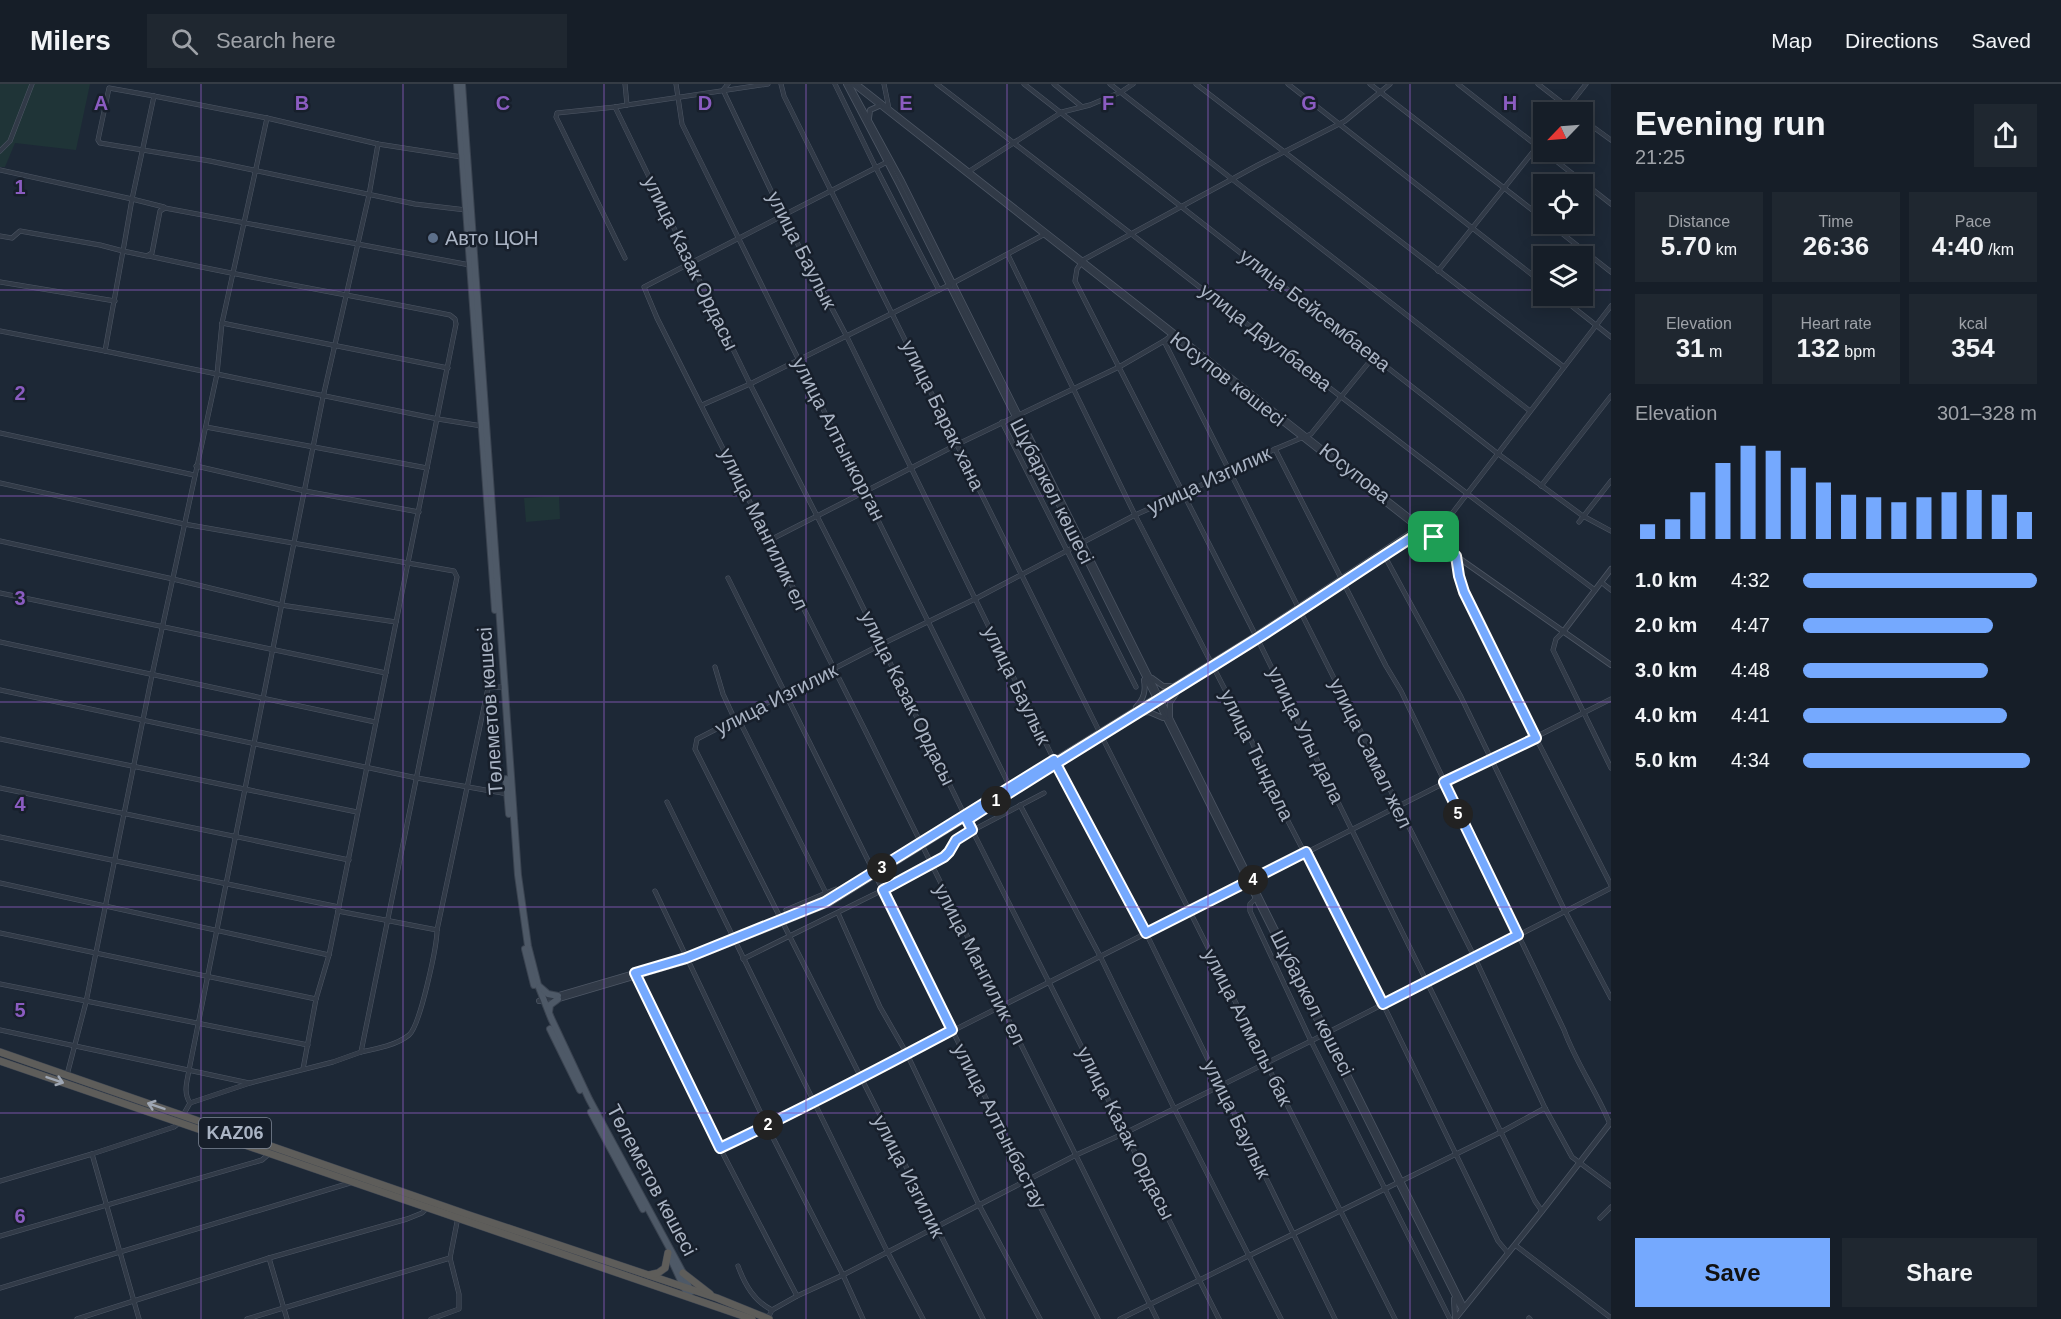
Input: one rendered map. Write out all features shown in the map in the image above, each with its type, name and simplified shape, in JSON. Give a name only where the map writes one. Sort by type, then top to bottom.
[{"type":"highway","name":"KАZ06","points":[[0,1052],[68,1075],[270,1153],[428,1207],[647,1276],[752,1319]]},
{"type":"highway","name":"KАZ06","points":[[0,1060],[182,1119],[689,1293],[717,1298],[768,1319]]},
{"type":"highway","points":[[647,1276],[665,1268],[668,1253]]},
{"type":"highway","points":[[683,1273],[717,1298]]},
{"type":"main road","name":"Төлеметов көшесі","points":[[457,84],[518,912],[529,966],[567,1066],[689,1293]]},
{"type":"main road","name":"Төлеметов көшесі","points":[[462,84],[501,687],[519,895],[528,946],[542,1002],[589,1099],[683,1273],[689,1293]]},
{"type":"main road","points":[[470,265],[476,278]]},
{"type":"main road","points":[[538,985],[548,994],[558,997],[550,1005],[550,1018]]},
{"type":"street","points":[[0,151],[10,141],[32,84]]},
{"type":"street","points":[[625,84],[627,105]]},
{"type":"street","name":"улица Алтынкорган","points":[[676,84],[682,124],[1011,789]]},
{"type":"street","points":[[723,90],[728,84]]},
{"type":"street","points":[[625,258],[556,117],[557,113],[615,107],[768,84]]},
{"type":"street","name":"улица Барак хана","points":[[781,84],[784,96],[1101,733]]},
{"type":"street","points":[[835,84],[939,290]]},
{"type":"street","name":"Юсупов көшесі","points":[[851,84],[968,172]]},
{"type":"street","name":"Юсупов көшесі","points":[[851,84],[890,109],[1422,529]]},
{"type":"street","name":"Шұбаркөл көшесі","points":[[851,84],[1325,1034]]},
{"type":"street","name":"Шұбаркөл көшесі","points":[[851,84],[889,161]]},
{"type":"street","points":[[884,84],[890,109]]},
{"type":"street","name":"улица Даулбаева","points":[[937,84],[1134,234],[1467,495],[1595,590]]},
{"type":"street","name":"улица Бейсембаева","points":[[1024,84],[1540,486],[1583,516],[1611,531]]},
{"type":"street","points":[[1054,84],[1082,107]]},
{"type":"street","points":[[1110,84],[1530,411]]},
{"type":"street","points":[[968,172],[1062,112],[1121,92],[1133,84]]},
{"type":"street","points":[[1196,84],[1564,367]]},
{"type":"street","points":[[1287,84],[1533,275]]},
{"type":"street","points":[[1370,84],[1533,210]]},
{"type":"street","points":[[1082,262],[1339,124],[1359,111],[1390,84]]},
{"type":"street","points":[[1458,84],[1533,145]]},
{"type":"street","points":[[1538,84],[1560,102]]},
{"type":"street","points":[[1572,102],[1586,84]]},
{"type":"street","points":[[462,157],[378,144],[267,118],[109,88],[98,140],[100,143],[210,161],[415,204],[466,210]]},
{"type":"street","name":"улица Баулык","points":[[723,90],[783,216],[846,335],[1055,762],[1146,933],[1335,1319]]},
{"type":"street","points":[[105,351],[132,199],[154,96]]},
{"type":"street","points":[[870,123],[870,110],[879,106]]},
{"type":"street","name":"улица Казак Ордасы","points":[[615,107],[966,818],[1219,1319]]},
{"type":"street","points":[[68,1075],[86,1002],[152,675],[206,427],[217,374],[222,323],[267,118]]},
{"type":"street","points":[[1593,127],[1611,140]]},
{"type":"street","points":[[190,1102],[186,1089],[198,1024],[323,396],[356,243],[369,195],[378,144]]},
{"type":"street","points":[[1438,271],[1533,151]]},
{"type":"street","points":[[691,261],[889,161]]},
{"type":"street","points":[[1556,162],[1611,204]]},
{"type":"street","points":[[0,170],[165,208],[470,265]]},
{"type":"street","points":[[149,256],[152,254],[160,211],[165,208]]},
{"type":"street","points":[[0,236],[12,238],[20,231],[100,245],[233,274],[450,315],[455,319],[456,324],[438,419],[375,722],[349,860],[329,955],[316,999],[303,1069]]},
{"type":"street","points":[[702,405],[750,384],[951,284],[1046,233]]},
{"type":"street","points":[[1563,234],[1611,272]]},
{"type":"street","name":"улица Тындала","points":[[1008,255],[1135,515],[1252,742],[1276,798],[1383,1004],[1454,1154],[1498,1241],[1508,1253]]},
{"type":"street","name":"улица Мангилик ел","points":[[691,261],[644,287],[657,318],[770,540],[1157,1319]]},
{"type":"street","name":"улица Улы дала","points":[[1082,262],[1075,275],[1075,281],[1257,637],[1535,1201],[1542,1211]]},
{"type":"street","points":[[0,282],[115,301]]},
{"type":"street","points":[[1572,306],[1611,337]]},
{"type":"street","points":[[1611,306],[1467,495],[1432,536],[1456,556],[1611,665]]},
{"type":"street","points":[[222,323],[447,368]]},
{"type":"street","points":[[0,332],[105,351],[438,419],[484,426]]},
{"type":"street","points":[[770,540],[1002,422],[1119,367],[1164,341],[1173,333]]},
{"type":"street","name":"улица Самал жел","points":[[1164,341],[1475,958],[1545,1108],[1572,1157],[1611,1186]]},
{"type":"street","points":[[1304,436],[1314,432],[1374,356]]},
{"type":"street","points":[[1540,486],[1611,396]]},
{"type":"street","points":[[1002,422],[1136,687]]},
{"type":"street","points":[[206,427],[428,468]]},
{"type":"street","points":[[0,433],[194,475]]},
{"type":"street","name":"улица Изгилик","points":[[983,1319],[935,1228],[695,749],[697,739],[880,645],[975,600],[1135,515],[1304,436]]},
{"type":"street","name":"Юсупова","points":[[1304,436],[1432,536]]},
{"type":"street","points":[[1275,449],[1401,691],[1564,1030],[1573,1054],[1611,1123],[1515,1245],[1453,1319]]},
{"type":"street","points":[[196,466],[305,491],[419,512]]},
{"type":"street","points":[[1579,522],[1611,481]]},
{"type":"street","points":[[0,483],[184,524],[454,571],[457,577],[361,1052]]},
{"type":"street","points":[[1409,521],[1409,535]]},
{"type":"street","points":[[1384,554],[1409,535],[1422,529]]},
{"type":"street","points":[[542,1002],[687,959],[782,922],[843,894],[1257,637],[1422,529]]},
{"type":"street","points":[[0,541],[281,605],[396,622]]},
{"type":"street","points":[[1384,554],[1461,698],[1565,911],[1611,998]]},
{"type":"street","points":[[768,1319],[772,1310],[797,1296],[843,1275],[1076,1155],[1325,1034],[1611,886],[1464,592],[1456,556]]},
{"type":"street","points":[[1611,569],[1556,639],[1553,650],[1611,768]]},
{"type":"street","name":"улица Алтынбастау","points":[[728,578],[1027,1181],[1098,1319]]},
{"type":"street","points":[[1601,582],[1611,590]]},
{"type":"street","points":[[0,593],[386,673]]},
{"type":"street","points":[[0,642],[375,722]]},
{"type":"street","points":[[715,667],[723,694],[826,893]]},
{"type":"street","points":[[1145,673],[1162,686],[1183,682]]},
{"type":"street","points":[[1134,713],[1143,697],[1145,673]]},
{"type":"street","points":[[1170,724],[1172,697],[1183,682]]},
{"type":"street","points":[[0,1181],[174,1127],[182,1119],[190,1102],[250,1083],[333,1062],[408,1036],[415,1029],[427,982],[488,688],[501,687]]},
{"type":"street","points":[[0,690],[468,789],[510,794]]},
{"type":"street","points":[[720,1148],[861,1079],[952,1030],[1611,699]]},
{"type":"street","points":[[1134,713],[1149,712],[1162,717],[1170,724]]},
{"type":"street","name":"улица Алмалы бак","points":[[1101,733],[1395,1319]]},
{"type":"street","points":[[0,739],[357,812]]},
{"type":"street","points":[[0,789],[349,860]]},
{"type":"street","points":[[743,959],[838,913],[944,857],[956,840],[1044,793]]},
{"type":"street","points":[[667,802],[887,1251],[923,1319]]},
{"type":"street","points":[[1020,805],[1100,956],[1281,1319]]},
{"type":"street","points":[[0,837],[437,930]]},
{"type":"street","name":"Шұбаркөл көшесі","points":[[1249,882],[1463,1309]]},
{"type":"street","points":[[0,884],[329,955]]},
{"type":"street","points":[[786,910],[836,889],[843,894]]},
{"type":"street","points":[[655,891],[766,1126],[843,1275],[863,1319]]},
{"type":"street","name":"Шұбаркөл көшесі","points":[[1256,899],[1250,904],[1250,910],[1311,1041],[1453,1319]]},
{"type":"street","points":[[838,913],[880,1007],[907,1054],[979,1205],[1040,1319]]},
{"type":"street","points":[[0,933],[316,999]]},
{"type":"street","points":[[636,975],[720,1148],[797,1296]]},
{"type":"street","points":[[0,984],[308,1045]]},
{"type":"street","points":[[0,1030],[250,1083]]},
{"type":"street","points":[[1120,1319],[1501,1132],[1545,1108]]},
{"type":"street","points":[[0,1236],[262,1160],[270,1153]]},
{"type":"street","points":[[92,1154],[139,1319]]},
{"type":"street","points":[[0,1287],[353,1181]]},
{"type":"street","points":[[76,1319],[269,1258],[407,1219],[422,1213],[428,1207]]},
{"type":"street","points":[[1600,1218],[1611,1207]]},
{"type":"street","points":[[432,1319],[459,1309],[459,1294],[450,1258],[459,1215]]},
{"type":"street","points":[[1515,1245],[1611,1318]]},
{"type":"street","points":[[269,1258],[286,1319]]},
{"type":"street","points":[[247,1319],[450,1258]]},
{"type":"street","points":[[738,1266],[744,1282],[757,1302],[772,1310]]},
{"type":"street","points":[[1454,1291],[1465,1298],[1472,1298]]},
{"type":"street","points":[[1453,1319],[1454,1291]]},
{"type":"green space","points":[[0,84],[90,84],[76,150],[15,143],[5,167],[0,167]]},
{"type":"green space","points":[[559,496],[560,519],[526,522],[524,498]]},
{"type":"place","name":"Авто ЦОН","points":[[433,238]]},
{"type":"route","points":[[1434,537],[1422,531],[1301,611],[1101,735],[1056,764],[1012,791],[967,820],[972,830],[956,840],[944,857],[883,890],[952,1030],[861,1079],[720,1148],[635,973],[686,958],[825,902],[1054,760],[1056,764],[1146,933],[1306,852],[1383,1004],[1518,935],[1444,782],[1536,738],[1464,592],[1456,556],[1434,537]]}]
